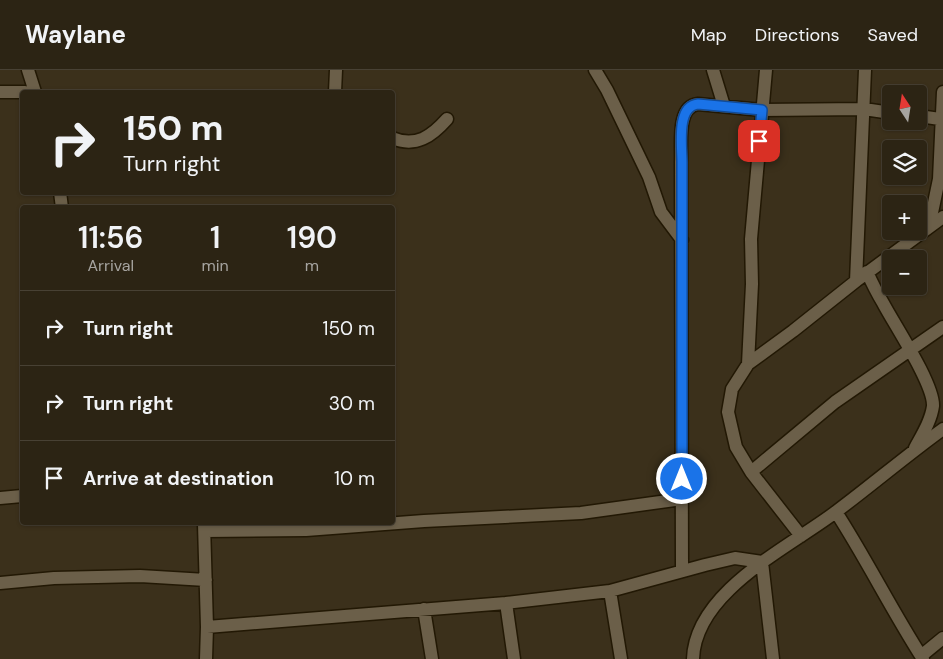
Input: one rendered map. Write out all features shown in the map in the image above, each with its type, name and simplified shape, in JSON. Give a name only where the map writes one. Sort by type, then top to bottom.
[{"type":"street","points":[[28,70],[34,90]]},
{"type":"street","points":[[335,90],[336,70]]},
{"type":"street","points":[[595,70],[607,90],[649,177],[661,212],[682,240]]},
{"type":"street","points":[[713,70],[724,106]]},
{"type":"street","points":[[748,364],[752,284],[751,238],[766,70]]},
{"type":"street","points":[[856,281],[865,70]]},
{"type":"street","points":[[0,92],[20,92]]},
{"type":"street","points":[[929,227],[939,179],[940,119],[943,92]]},
{"type":"street","points":[[682,571],[682,124],[685,112],[692,105],[762,110],[864,109],[882,112]]},
{"type":"street","points":[[928,117],[940,119]]},
{"type":"street","points":[[395,139],[408,142],[423,140],[436,131],[447,119]]},
{"type":"street","points":[[801,536],[751,472],[736,447],[728,412],[732,388],[748,364],[867,272],[943,217]]},
{"type":"street","points":[[867,272],[882,303],[910,350],[927,384],[933,404],[928,423],[913,450]]},
{"type":"street","points":[[751,472],[836,402],[943,326]]},
{"type":"street","points":[[693,659],[693,650],[700,628],[717,604],[738,580],[836,512],[913,450],[943,429]]},
{"type":"street","points":[[0,498],[20,496]]},
{"type":"street","points":[[395,523],[581,513],[682,498]]},
{"type":"street","points":[[836,512],[860,549],[879,586],[922,658],[943,638]]},
{"type":"street","points":[[206,659],[205,527],[306,530],[372,525]]},
{"type":"street","points":[[207,627],[506,603],[610,591],[735,558],[762,562]]},
{"type":"street","points":[[762,562],[773,659]]},
{"type":"street","points":[[0,583],[54,578],[140,576],[206,580]]},
{"type":"street","points":[[610,591],[621,659]]},
{"type":"street","points":[[506,603],[514,659]]},
{"type":"street","points":[[424,609],[432,659]]},
{"type":"route","points":[[682,479],[682,124],[685,112],[689,106],[698,104],[762,110],[759,141]]}]
